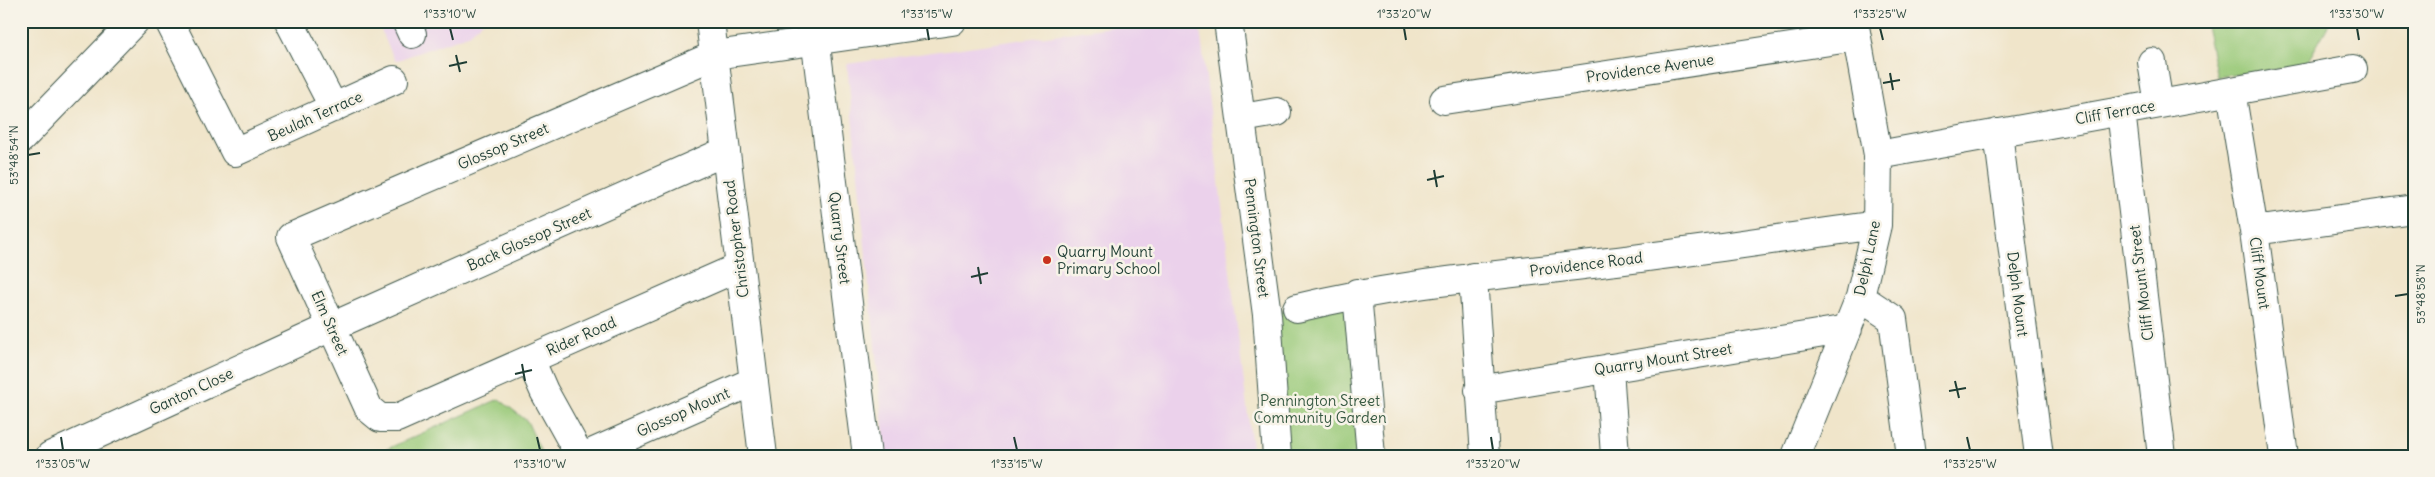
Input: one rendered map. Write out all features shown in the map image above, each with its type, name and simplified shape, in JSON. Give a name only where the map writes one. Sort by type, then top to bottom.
[{"type":"street","points":[[21,139],[135,21]]},
{"type":"street","name":"Beulah Terrace","points":[[169,21],[236,152],[394,80]]},
{"type":"street","points":[[289,21],[334,108]]},
{"type":"street","name":"Christopher Road","points":[[710,21],[763,456]]},
{"type":"street","name":"Glossop Street","points":[[291,237],[715,55],[814,32],[952,21]]},
{"type":"street","name":"Pennington Street","points":[[1228,21],[1267,315],[1277,456]]},
{"type":"street","name":"Providence Avenue","points":[[1444,100],[1855,29]]},
{"type":"street","name":"Delph Lane","points":[[1796,456],[1860,297],[1877,224],[1878,155],[1855,29]]},
{"type":"street","name":"Quarry Street","points":[[814,32],[867,456]]},
{"type":"street","points":[[2152,62],[2159,104]]},
{"type":"street","name":"Cliff Terrace","points":[[1878,155],[2352,69]]},
{"type":"street","name":"Cliff Mount","points":[[2231,91],[2254,231],[2284,456]]},
{"type":"street","name":"Cliff Mount Street","points":[[2121,111],[2162,456]]},
{"type":"street","points":[[1242,118],[1277,112]]},
{"type":"street","name":"Delph Mount","points":[[1998,133],[2039,456]]},
{"type":"street","name":"Back Glossop Street","points":[[331,327],[726,151]]},
{"type":"street","points":[[2254,231],[2414,209]]},
{"type":"street","name":"Providence Road","points":[[1297,308],[1357,293],[1473,277],[1593,264],[1877,224]]},
{"type":"street","name":"Elm Street","points":[[291,237],[369,409]]},
{"type":"street","name":"Rider Road","points":[[369,409],[380,418],[397,418],[739,267]]},
{"type":"street","points":[[1473,277],[1479,390],[1485,456]]},
{"type":"street","points":[[1357,293],[1371,456]]},
{"type":"street","points":[[1860,297],[1893,319],[1910,456]]},
{"type":"street","name":"Ganton Close","points":[[50,456],[331,327]]},
{"type":"street","name":"Quarry Mount Street","points":[[1479,390],[1848,329]]},
{"type":"street","points":[[530,359],[544,391],[580,456]]},
{"type":"street","points":[[1609,368],[1615,456]]},
{"type":"street","name":"Glossop Mount","points":[[585,456],[754,381]]},
{"type":"shaded area","points":[[377,21],[484,21],[468,35],[395,61]]},
{"type":"shaded area","name":"Quarry Mount Primary School","points":[[1153,21],[1199,21],[1253,456],[886,456],[847,64]]},
{"type":"green space","points":[[2205,21],[2331,21],[2305,66],[2217,77]]},
{"type":"green space","name":"Pennington Street Community Garden","points":[[1357,293],[1371,456],[1277,456],[1267,315]]},
{"type":"green space","points":[[499,399],[527,421],[543,456],[371,456]]},
{"type":"place","name":"Quarry Mount Primary School","points":[[1047,260]]}]
